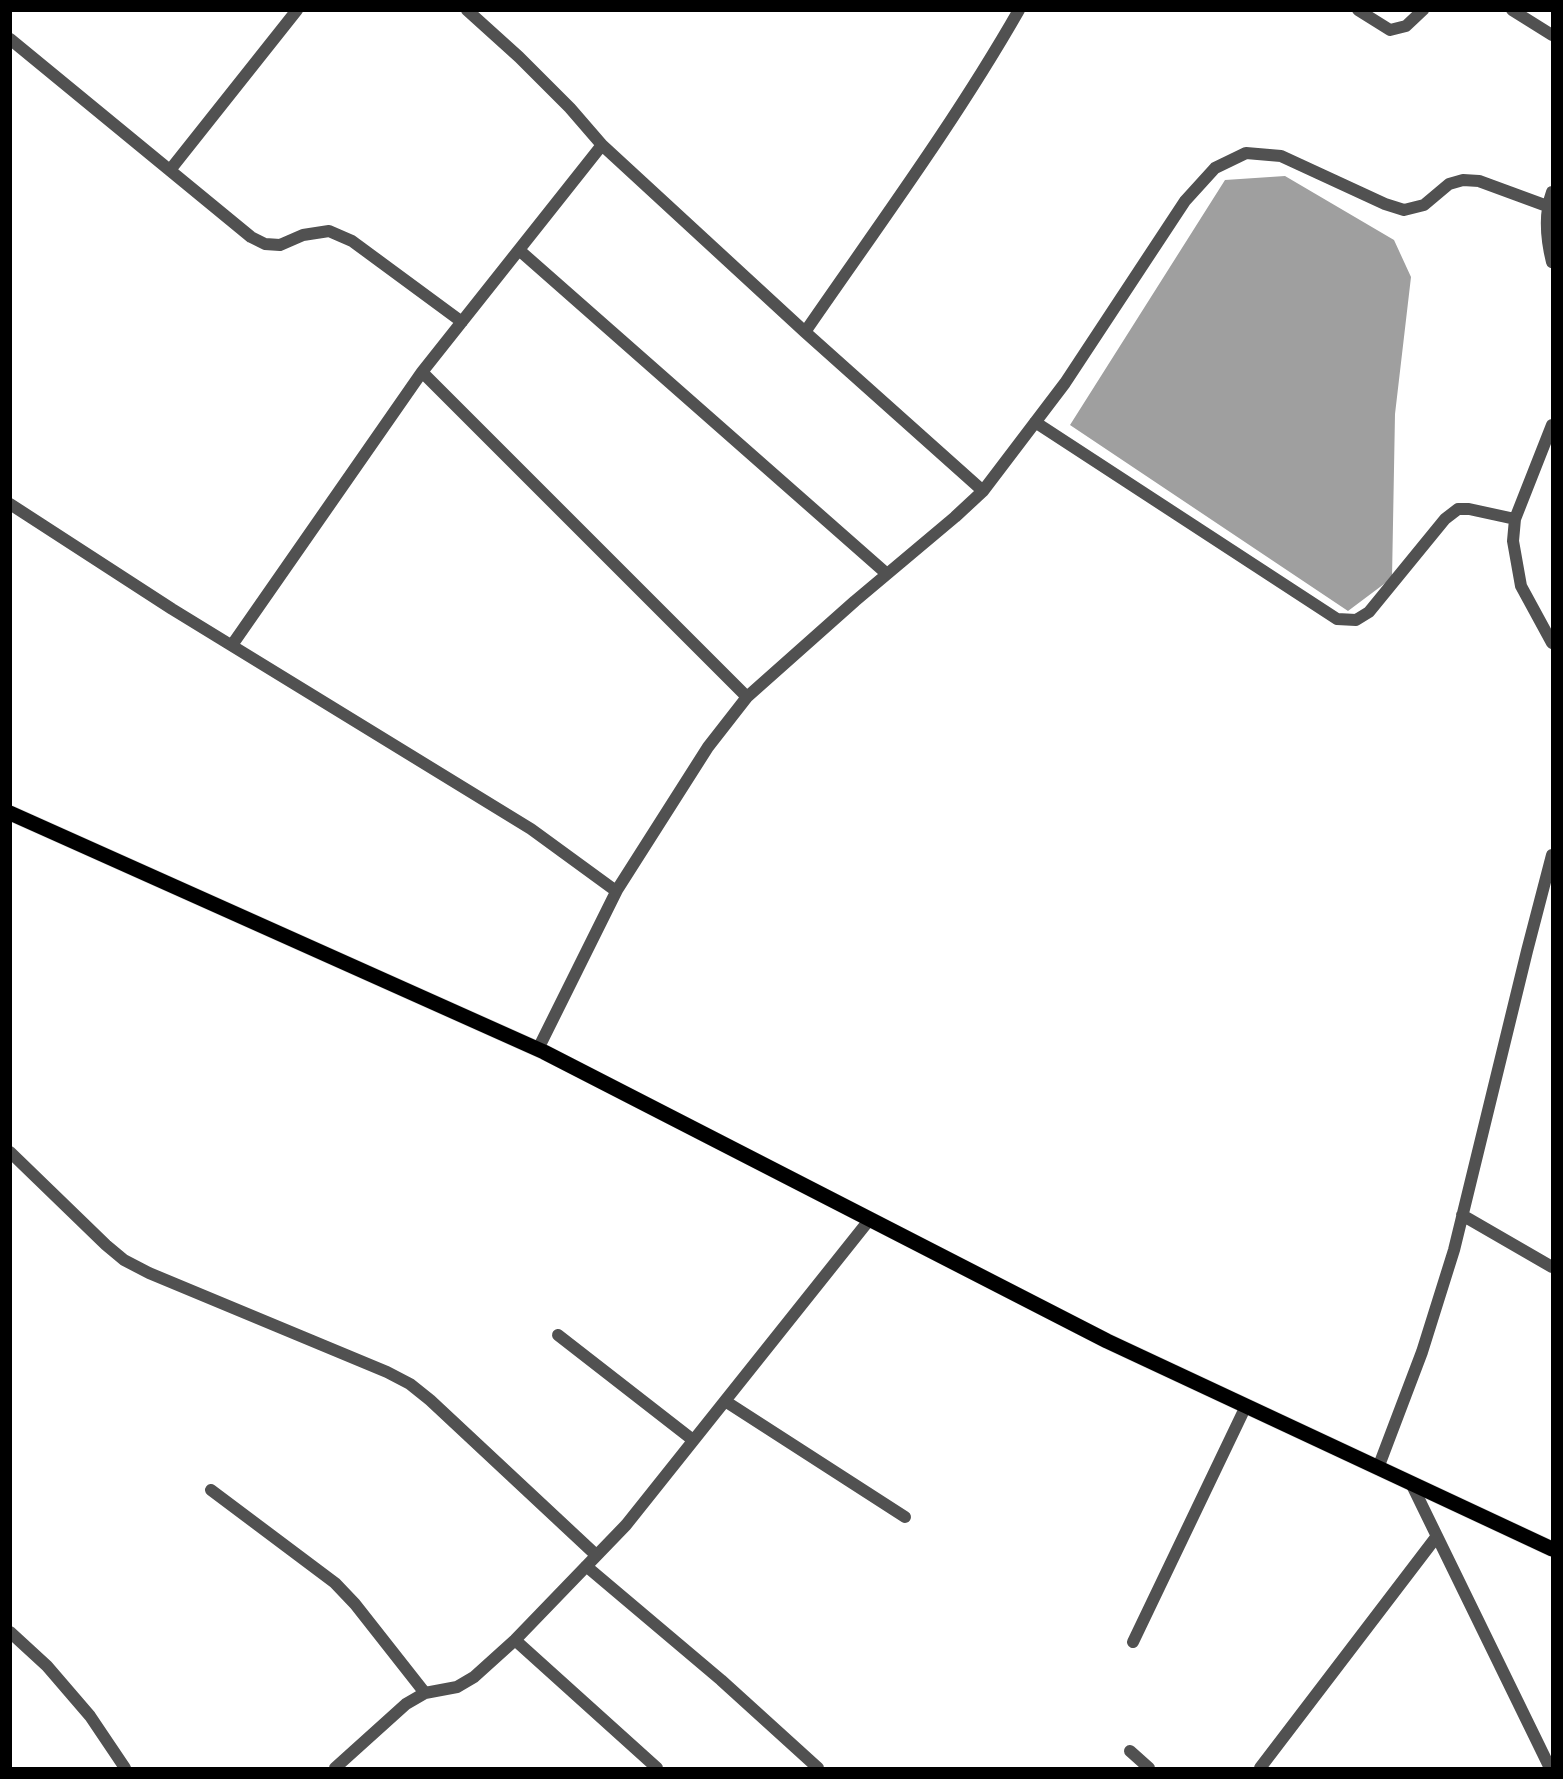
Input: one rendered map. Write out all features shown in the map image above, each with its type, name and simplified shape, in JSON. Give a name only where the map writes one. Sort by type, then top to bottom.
[{"type":"main road","points":[[10,813],[538,1049],[1107,1341],[1552,1549]]},
{"type":"street","points":[[170,170],[297,10]]},
{"type":"street","points":[[468,10],[570,108],[602,145],[983,490]]},
{"type":"street","points":[[806,332],[944,130],[1019,10]]},
{"type":"street","points":[[1358,10],[1390,30],[1406,26],[1423,10]]},
{"type":"street","points":[[1512,10],[1552,35]]},
{"type":"street","points":[[10,39],[251,237],[265,244],[280,245],[303,235],[329,231],[352,241],[462,322]]},
{"type":"street","points":[[232,645],[422,372],[602,145]]},
{"type":"street","points":[[538,1049],[616,891],[708,747],[747,697],[955,517],[983,490],[1065,383],[1185,201],[1215,168],[1246,153],[1281,156],[1404,210],[1424,205],[1449,184],[1463,180],[1479,181],[1547,206]]},
{"type":"street","points":[[1552,192],[1547,206],[1552,262]]},
{"type":"street","points":[[519,250],[887,574]]},
{"type":"street","points":[[422,372],[747,697]]},
{"type":"street","points":[[1035,422],[1337,619],[1356,620],[1369,612],[1445,519],[1458,509],[1469,509],[1515,519]]},
{"type":"street","points":[[1552,425],[1515,519],[1513,541],[1521,586],[1552,643]]},
{"type":"street","points":[[10,504],[172,609],[531,829],[616,891]]},
{"type":"street","points":[[1378,1468],[1422,1352],[1454,1250],[1552,855]]},
{"type":"street","points":[[10,1152],[124,1260],[149,1273],[387,1372],[410,1384],[596,1555]]},
{"type":"street","points":[[1462,1215],[1552,1267]]},
{"type":"street","points":[[336,1768],[406,1704],[425,1693],[457,1687],[466,1682],[515,1640],[626,1525],[870,1219]]},
{"type":"street","points":[[558,1335],[693,1440]]},
{"type":"street","points":[[725,1401],[905,1517]]},
{"type":"street","points":[[1132,1642],[1246,1406]]},
{"type":"street","points":[[1411,1483],[1550,1768]]},
{"type":"street","points":[[212,1490],[335,1583],[356,1604],[425,1693]]},
{"type":"street","points":[[1260,1768],[1437,1536]]},
{"type":"street","points":[[586,1566],[721,1680],[818,1768]]},
{"type":"street","points":[[10,1632],[47,1666],[90,1716],[125,1768]]},
{"type":"street","points":[[515,1640],[657,1768]]},
{"type":"street","points":[[1130,1751],[1149,1768]]},
{"type":"shaded area","points":[[1285,176],[1394,240],[1411,277],[1395,414],[1392,578],[1348,611],[1070,425],[1225,180]]}]
